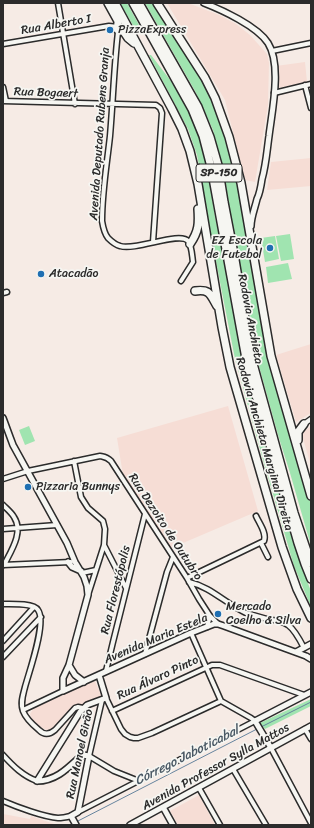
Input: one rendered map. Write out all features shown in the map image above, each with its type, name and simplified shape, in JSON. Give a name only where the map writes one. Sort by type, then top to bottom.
[{"type":"highway","points":[[108,3],[118,21],[115,28],[124,32],[138,46]]},
{"type":"highway","name":"Rodovia Anchieta Marginal Direita","points":[[115,3],[182,129],[190,151],[198,184],[230,367],[282,547],[297,589],[311,618]]},
{"type":"highway","name":"Rodovia Anchieta","points":[[133,3],[192,110],[203,136],[212,174],[246,364],[298,543],[311,579]]},
{"type":"highway","name":"Rodovia Anchieta","points":[[139,3],[198,107],[210,137],[218,165],[252,360],[294,513],[311,563]]},
{"type":"highway","name":"SP-150","points":[[157,3],[205,78],[215,98],[229,137],[241,184],[271,356],[311,496]]},
{"type":"highway","points":[[190,244],[198,230],[198,184]]},
{"type":"highway","points":[[195,291],[204,290],[208,292],[219,309]]},
{"type":"highway","points":[[288,414],[296,423],[304,424]]},
{"type":"highway","points":[[301,460],[297,434],[304,424]]},
{"type":"street","points":[[58,3],[76,104]]},
{"type":"street","points":[[206,3],[252,27],[269,44],[274,60],[275,82],[264,173],[251,222],[252,249]]},
{"type":"street","name":"Rua Alberto I","points":[[3,44],[63,34],[115,28]]},
{"type":"street","name":"Avenida Deputado Rubens Granja","points":[[115,28],[112,105],[104,191],[102,221],[103,229],[106,236],[112,242],[120,246],[138,246],[179,238],[188,240],[190,244]]},
{"type":"street","points":[[272,51],[311,43]]},
{"type":"street","points":[[274,93],[311,84]]},
{"type":"street","points":[[305,85],[311,108]]},
{"type":"street","points":[[3,87],[4,101]]},
{"type":"street","name":"Rua Bogaert","points":[[4,101],[156,106],[160,108],[162,113],[153,242]]},
{"type":"street","points":[[241,184],[248,205],[251,205],[258,197]]},
{"type":"street","points":[[181,281],[193,262],[190,244]]},
{"type":"street","points":[[3,418],[10,437],[81,572],[87,586],[88,595]]},
{"type":"street","points":[[304,424],[311,419]]},
{"type":"street","name":"Rua Dezoito de Outubro","points":[[74,461],[100,456],[105,456],[111,461],[210,616],[218,624]]},
{"type":"street","points":[[3,479],[28,471],[74,461],[81,497],[88,508],[100,517],[104,524],[106,533],[104,545],[88,595],[69,665],[63,678],[63,691],[23,710]]},
{"type":"street","points":[[3,505],[15,518],[18,528],[16,538],[3,565],[75,562]]},
{"type":"street","name":"Rua Florestópolis","points":[[106,672],[145,514]]},
{"type":"street","points":[[188,580],[265,540],[256,516]]},
{"type":"street","points":[[3,529],[57,525]]},
{"type":"street","points":[[261,543],[268,557]]},
{"type":"street","points":[[104,545],[126,589]]},
{"type":"street","points":[[67,562],[71,552]]},
{"type":"street","points":[[145,654],[167,572],[173,557]]},
{"type":"street","points":[[67,562],[81,572],[96,570]]},
{"type":"street","points":[[188,580],[204,587],[240,610],[255,616],[284,623],[292,629],[304,648]]},
{"type":"street","points":[[3,604],[34,607],[39,610],[41,617],[39,634],[22,699],[23,710],[30,722],[42,732],[48,734],[52,733],[75,708],[83,708]]},
{"type":"street","points":[[3,641],[34,607]]},
{"type":"street","points":[[206,627],[210,616]]},
{"type":"street","points":[[3,657],[41,617]]},
{"type":"street","name":"Avenida Maria Estela","points":[[63,691],[191,633],[218,624],[296,652],[311,659]]},
{"type":"street","points":[[191,633],[221,701],[251,718],[256,723],[311,823]]},
{"type":"street","points":[[296,652],[311,644]]},
{"type":"street","points":[[69,665],[75,674],[84,682]]},
{"type":"street","name":"Rua Álvaro Pinto","points":[[112,711],[212,665],[220,665],[304,695]]},
{"type":"street","points":[[99,675],[104,699],[121,729],[130,737],[138,738],[152,733],[221,701]]},
{"type":"street","points":[[3,801],[51,817],[73,820],[78,812],[256,723],[311,692]]},
{"type":"street","points":[[37,782],[83,708],[104,699]]},
{"type":"street","name":"Rua Manoel Girão","points":[[78,812],[89,756],[104,699]]},
{"type":"street","name":"Avenida Professor Sylla Mattos","points":[[130,825],[311,726]]},
{"type":"street","points":[[305,729],[311,739]]},
{"type":"street","points":[[3,755],[21,773],[37,782],[50,780],[84,755],[89,756],[114,771],[139,781]]},
{"type":"street","points":[[233,769],[266,825]]},
{"type":"street","points":[[199,788],[220,825]]},
{"type":"street","points":[[163,807],[173,825]]},
{"type":"shaded area","points":[[167,3],[188,3],[219,15],[236,24],[250,35],[267,54],[269,63],[268,105],[255,182],[245,180],[225,100]]},
{"type":"shaded area","points":[[305,62],[307,82],[278,88],[276,66]]},
{"type":"shaded area","points":[[311,158],[311,186],[267,190],[271,162]]},
{"type":"shaded area","points":[[311,344],[311,413],[296,422],[276,355]]},
{"type":"shaded area","points":[[228,406],[258,511],[169,549],[123,475],[117,438]]},
{"type":"shaded area","points":[[311,426],[311,466],[302,435],[303,432]]},
{"type":"shaded area","points":[[95,681],[101,695],[100,699],[84,705],[78,705],[68,712],[52,729],[48,731],[34,723],[30,714],[34,708]]},
{"type":"shaded area","points":[[199,795],[215,825],[178,825],[170,811]]},
{"type":"shaded area","points":[[3,814],[30,819],[31,816],[54,824],[59,824],[3,825]]},
{"type":"green space","points":[[120,3],[127,3],[139,25],[134,27]]},
{"type":"green space","points":[[145,3],[155,3],[202,80],[225,136],[233,162],[275,381],[311,501],[311,546],[257,359],[231,219],[225,178],[213,130],[195,91]]},
{"type":"green space","points":[[149,55],[151,55],[171,81],[186,107],[200,137],[207,163],[215,217],[228,277],[246,376],[301,566],[311,591],[311,607],[294,566],[235,359],[197,155],[188,129]]},
{"type":"green space","points":[[290,234],[294,259],[281,261],[276,236]]},
{"type":"green space","name":"EZ Escola de Futebol","points":[[275,236],[279,259],[265,262],[261,238]]},
{"type":"green space","points":[[288,263],[292,279],[268,283],[266,267]]},
{"type":"green space","points":[[29,426],[35,441],[25,445],[19,430]]},
{"type":"green space","points":[[311,699],[311,706],[265,729],[260,723]]},
{"type":"waterway","name":"Córrego Jaboticabal","points":[[261,727],[311,702]]},
{"type":"waterway","name":"Córrego Jaboticabal","points":[[76,822],[257,729]]},
{"type":"place","name":"PizzaExpress","points":[[110,30]]},
{"type":"place","name":"EZ Escola de Futebol","points":[[270,248]]},
{"type":"place","name":"Atacadão","points":[[41,274]]},
{"type":"place","name":"Pizzaria Bunnys","points":[[28,487]]},
{"type":"place","name":"Mercado Coelho & Silva","points":[[218,614]]}]
